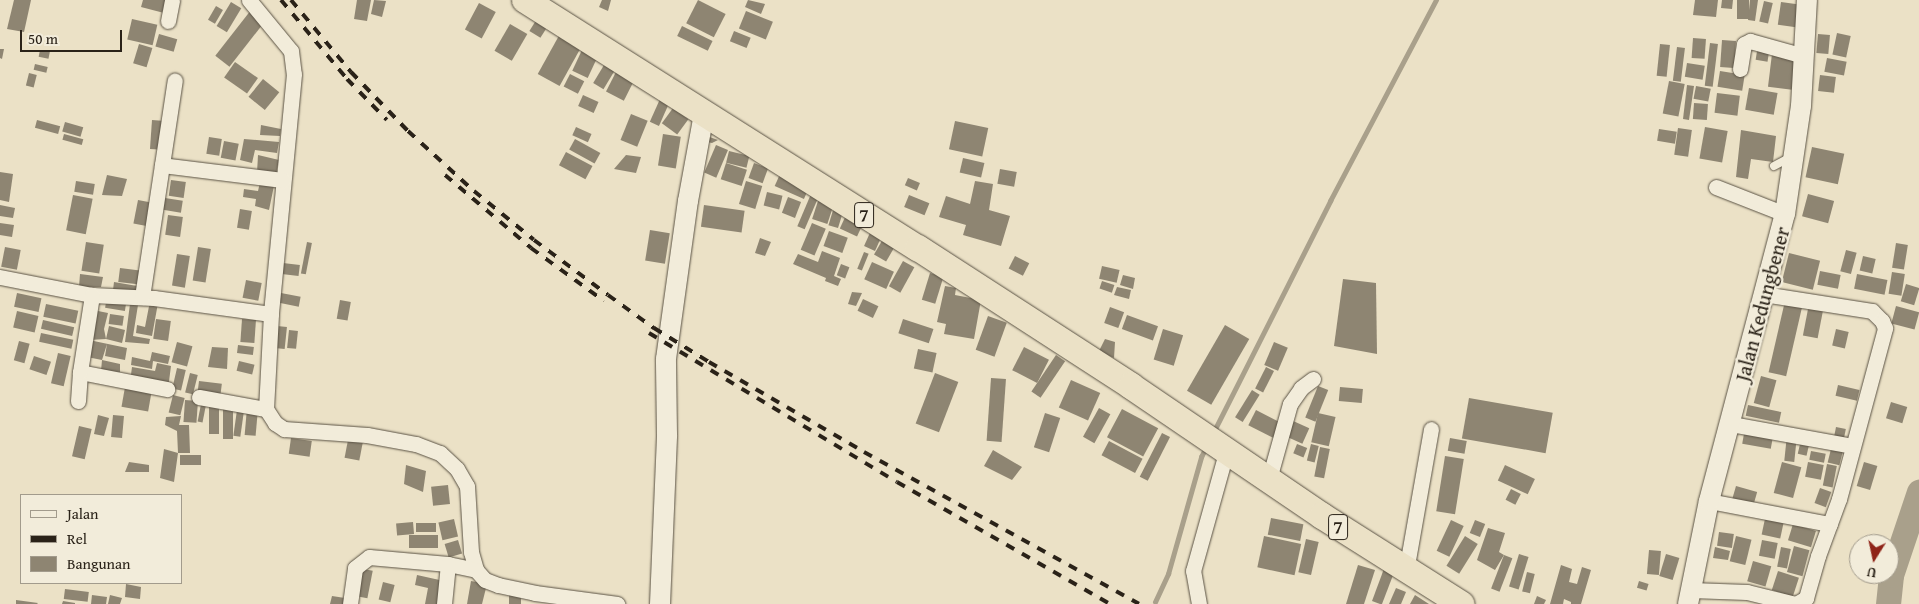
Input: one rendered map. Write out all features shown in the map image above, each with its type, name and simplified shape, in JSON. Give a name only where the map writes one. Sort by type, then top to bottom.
[{"type":"highway","name":"7","points":[[525,0],[1131,386],[1214,445],[1269,479],[1406,571],[1461,604]]},
{"type":"street","points":[[168,21],[172,0]]},
{"type":"street","points":[[249,0],[291,52],[294,74],[271,314],[266,409],[275,423],[284,429],[366,435],[416,444],[440,453],[457,469],[467,486],[471,552],[476,570],[485,580],[534,598],[617,604]]},
{"type":"street","name":"Jalan Kedungbener","points":[[1689,597],[1709,501],[1785,214],[1801,106],[1807,0]]},
{"type":"street","points":[[1740,69],[1744,44],[1750,41],[1804,56]]},
{"type":"street","points":[[142,298],[175,80]]},
{"type":"street","points":[[660,604],[668,425],[666,359],[688,201],[704,114]]},
{"type":"street","points":[[162,165],[283,180]]},
{"type":"street","points":[[1716,187],[1785,214]]},
{"type":"street","points":[[0,277],[92,295],[142,298],[271,314]]},
{"type":"street","points":[[1689,597],[1747,592],[1796,604],[1803,602],[1808,594],[1818,556],[1839,499],[1885,328],[1882,321],[1872,311],[1764,294]]},
{"type":"street","points":[[78,401],[80,372],[92,295]]},
{"type":"street","points":[[80,372],[167,389]]},
{"type":"street","points":[[1269,479],[1290,404],[1301,388],[1313,378]]},
{"type":"street","points":[[199,397],[266,409]]},
{"type":"street","points":[[1730,424],[1852,446]]},
{"type":"street","points":[[1406,571],[1431,429]]},
{"type":"street","points":[[1198,604],[1193,571],[1214,445]]},
{"type":"street","points":[[1709,501],[1830,524]]},
{"type":"street","points":[[350,604],[355,568],[369,557],[448,564],[476,570]]},
{"type":"street","points":[[444,604],[448,564]]},
{"type":"lane","points":[[1774,166],[1793,156]]},
{"type":"building","points":[[14,0],[31,0],[24,32],[7,29]]},
{"type":"building","points":[[143,0],[168,0],[164,13],[141,7]]},
{"type":"building","points":[[357,0],[371,0],[367,21],[354,19]]},
{"type":"building","points":[[374,0],[386,1],[382,17],[371,14]]},
{"type":"building","points":[[602,0],[611,0],[608,11],[599,7]]},
{"type":"building","points":[[698,0],[726,14],[714,37],[686,23]]},
{"type":"building","points":[[748,0],[765,4],[761,14],[745,7]]},
{"type":"building","points":[[1695,0],[1718,0],[1716,17],[1693,15]]},
{"type":"building","points":[[1722,0],[1733,0],[1732,9],[1721,8]]},
{"type":"building","points":[[1737,0],[1749,0],[1749,19],[1737,19]]},
{"type":"building","points":[[1750,0],[1758,0],[1755,21],[1748,20]]},
{"type":"building","points":[[1764,1],[1773,3],[1768,23],[1759,21]]},
{"type":"building","points":[[231,2],[241,8],[227,32],[217,26]]},
{"type":"building","points":[[1781,2],[1803,5],[1800,28],[1778,25]]},
{"type":"building","points":[[479,3],[496,12],[482,38],[465,29]]},
{"type":"building","points":[[216,6],[223,10],[215,24],[208,20]]},
{"type":"building","points":[[251,10],[265,21],[229,67],[215,56]]},
{"type":"building","points":[[746,11],[773,22],[766,39],[739,29]]},
{"type":"building","points":[[540,14],[551,21],[540,38],[529,31]]},
{"type":"building","points":[[132,19],[157,25],[153,45],[127,39]]},
{"type":"building","points":[[510,24],[527,34],[512,61],[494,51]]},
{"type":"building","points":[[682,26],[713,41],[708,51],[677,36]]},
{"type":"building","points":[[734,31],[751,38],[747,48],[730,41]]},
{"type":"building","points":[[561,32],[583,44],[560,86],[538,74]]},
{"type":"building","points":[[1837,33],[1851,36],[1846,57],[1832,55]]},
{"type":"building","points":[[159,34],[177,39],[174,52],[155,46]]},
{"type":"building","points":[[1818,34],[1830,35],[1828,54],[1816,53]]},
{"type":"building","points":[[1693,38],[1706,39],[1705,59],[1692,58]]},
{"type":"building","points":[[1722,40],[1736,41],[1734,68],[1720,67]]},
{"type":"building","points":[[1710,43],[1718,44],[1713,87],[1705,86]]},
{"type":"building","points":[[139,44],[152,48],[147,67],[133,63]]},
{"type":"building","points":[[1660,44],[1670,45],[1667,77],[1657,76]]},
{"type":"building","points":[[1758,45],[1770,47],[1768,62],[1756,60]]},
{"type":"building","points":[[1677,47],[1685,48],[1681,82],[1673,81]]},
{"type":"building","points":[[0,49],[4,49],[2,59],[0,58]]},
{"type":"building","points":[[40,50],[50,52],[48,59],[39,57]]},
{"type":"building","points":[[582,50],[597,57],[588,78],[572,71]]},
{"type":"building","points":[[1772,54],[1796,57],[1792,90],[1768,87]]},
{"type":"building","points":[[1827,58],[1847,62],[1844,76],[1824,72]]},
{"type":"building","points":[[235,62],[258,78],[247,94],[224,78]]},
{"type":"building","points":[[1687,63],[1705,66],[1703,80],[1685,77]]},
{"type":"building","points":[[35,64],[48,67],[46,73],[34,70]]},
{"type":"building","points":[[604,65],[614,71],[603,89],[593,83]]},
{"type":"building","points":[[1720,71],[1745,75],[1742,91],[1717,87]]},
{"type":"building","points":[[616,72],[634,81],[624,101],[606,92]]},
{"type":"building","points":[[29,73],[37,75],[34,88],[26,86]]},
{"type":"building","points":[[570,74],[584,81],[578,94],[564,86]]},
{"type":"building","points":[[1820,75],[1836,77],[1834,93],[1818,91]]},
{"type":"building","points":[[263,79],[279,92],[265,110],[249,97]]},
{"type":"building","points":[[1669,81],[1685,84],[1678,116],[1663,113]]},
{"type":"building","points":[[1687,85],[1694,86],[1689,120],[1683,119]]},
{"type":"building","points":[[1696,86],[1711,89],[1708,102],[1694,99]]},
{"type":"building","points":[[1749,88],[1778,93],[1774,115],[1745,110]]},
{"type":"building","points":[[1717,93],[1740,96],[1737,116],[1715,113]]},
{"type":"building","points":[[583,95],[599,102],[594,113],[578,106]]},
{"type":"building","points":[[660,99],[669,103],[659,126],[650,122]]},
{"type":"building","points":[[1694,103],[1708,104],[1707,120],[1693,119]]},
{"type":"building","points":[[673,108],[688,119],[677,135],[662,123]]},
{"type":"building","points":[[631,114],[648,121],[637,147],[621,140]]},
{"type":"building","points":[[37,120],[60,126],[58,134],[35,128]]},
{"type":"building","points":[[152,120],[165,121],[163,150],[150,149]]},
{"type":"building","points":[[955,121],[988,128],[982,156],[949,149]]},
{"type":"building","points":[[65,122],[83,127],[81,137],[62,132]]},
{"type":"building","points":[[261,125],[281,129],[280,136],[260,135]]},
{"type":"building","points":[[576,127],[592,134],[588,142],[572,135]]},
{"type":"building","points":[[1705,127],[1728,131],[1722,163],[1699,159]]},
{"type":"building","points":[[1678,128],[1692,130],[1688,157],[1674,155]]},
{"type":"building","points":[[1659,129],[1677,132],[1675,144],[1657,141]]},
{"type":"building","points":[[1741,130],[1776,136],[1773,162],[1751,159],[1748,179],[1736,177]]},
{"type":"building","points":[[64,134],[83,139],[82,145],[62,140]]},
{"type":"building","points":[[663,134],[681,137],[676,168],[658,166]]},
{"type":"building","points":[[704,135],[718,140],[712,143],[703,141]]},
{"type":"building","points":[[209,137],[222,139],[219,156],[206,154]]},
{"type":"building","points":[[244,139],[279,142],[277,153],[255,150],[252,163],[240,160]]},
{"type":"building","points":[[575,139],[600,153],[595,164],[569,149]]},
{"type":"building","points":[[224,141],[239,144],[235,161],[221,158]]},
{"type":"building","points":[[716,145],[728,150],[716,178],[704,173]]},
{"type":"building","points":[[1812,147],[1844,154],[1838,184],[1806,177]]},
{"type":"building","points":[[729,151],[749,156],[746,168],[726,163]]},
{"type":"building","points":[[566,152],[592,166],[585,179],[559,165]]},
{"type":"building","points":[[258,155],[279,160],[276,174],[257,173]]},
{"type":"building","points":[[626,155],[641,157],[636,173],[614,169]]},
{"type":"building","points":[[963,158],[984,163],[981,178],[960,173]]},
{"type":"building","points":[[726,163],[747,170],[742,186],[721,179]]},
{"type":"building","points":[[754,163],[768,168],[763,183],[749,178]]},
{"type":"building","points":[[1000,169],[1017,172],[1014,187],[997,184]]},
{"type":"building","points":[[0,172],[13,174],[9,202],[0,200]]},
{"type":"building","points":[[780,174],[809,187],[804,199],[775,186]]},
{"type":"building","points":[[107,175],[127,179],[122,196],[102,195]]},
{"type":"building","points":[[261,178],[275,181],[269,210],[255,206],[256,199],[243,197],[244,189],[258,191]]},
{"type":"building","points":[[908,178],[920,183],[917,190],[905,185]]},
{"type":"building","points":[[171,180],[186,182],[184,198],[169,196]]},
{"type":"building","points":[[76,181],[95,184],[93,195],[74,192]]},
{"type":"building","points":[[746,181],[762,186],[755,209],[739,204]]},
{"type":"building","points":[[975,181],[993,184],[989,210],[1010,216],[1001,246],[963,235],[966,225],[939,217],[946,196],[970,204]]},
{"type":"building","points":[[767,192],[783,196],[779,209],[764,206]]},
{"type":"building","points":[[811,194],[818,197],[805,229],[797,226]]},
{"type":"building","points":[[1808,194],[1834,201],[1828,223],[1802,216]]},
{"type":"building","points":[[73,195],[93,199],[86,234],[66,230]]},
{"type":"building","points":[[909,195],[929,203],[925,215],[904,207]]},
{"type":"building","points":[[788,197],[801,202],[795,218],[782,213]]},
{"type":"building","points":[[165,198],[183,201],[181,213],[163,210]]},
{"type":"building","points":[[138,200],[154,203],[149,227],[133,224]]},
{"type":"building","points":[[818,201],[833,206],[827,224],[812,219]]},
{"type":"building","points":[[0,205],[15,208],[13,218],[0,216]]},
{"type":"building","points":[[704,205],[745,211],[742,232],[701,227]]},
{"type":"building","points":[[834,207],[844,210],[838,228],[828,225]]},
{"type":"building","points":[[240,209],[252,211],[249,230],[237,228]]},
{"type":"building","points":[[847,213],[864,221],[857,236],[840,228]]},
{"type":"building","points":[[168,215],[183,217],[180,237],[165,235]]},
{"type":"building","points":[[0,223],[14,225],[12,237],[0,235]]},
{"type":"building","points":[[812,223],[826,229],[814,256],[801,250]]},
{"type":"building","points":[[873,226],[884,231],[875,251],[864,246]]},
{"type":"building","points":[[650,230],[670,233],[665,264],[645,261]]},
{"type":"building","points":[[829,231],[848,238],[842,253],[824,246]]},
{"type":"building","points":[[760,238],[771,242],[765,256],[755,253]]},
{"type":"building","points":[[883,239],[895,246],[886,262],[874,255]]},
{"type":"building","points":[[86,242],[104,245],[99,273],[81,271]]},
{"type":"building","points":[[307,242],[312,243],[306,274],[301,273]]},
{"type":"building","points":[[1896,243],[1908,245],[1904,270],[1892,268]]},
{"type":"building","points":[[5,247],[21,250],[17,270],[1,267]]},
{"type":"building","points":[[198,247],[211,249],[206,283],[193,281]]},
{"type":"building","points":[[1846,250],[1857,253],[1851,274],[1840,271]]},
{"type":"building","points":[[822,251],[840,258],[834,276],[841,279],[838,286],[825,281],[826,278],[793,264],[798,254],[818,262]]},
{"type":"building","points":[[864,252],[869,254],[862,271],[857,269]]},
{"type":"building","points":[[1789,253],[1820,261],[1813,290],[1782,282]]},
{"type":"building","points":[[177,254],[190,256],[185,288],[172,286]]},
{"type":"building","points":[[1015,256],[1029,263],[1023,276],[1009,268]]},
{"type":"building","points":[[1863,256],[1876,259],[1872,274],[1860,271]]},
{"type":"building","points":[[903,261],[914,267],[900,293],[889,286]]},
{"type":"building","points":[[872,262],[894,272],[886,289],[864,279]]},
{"type":"building","points":[[283,263],[300,265],[299,276],[282,274]]},
{"type":"building","points":[[841,264],[849,267],[845,278],[837,275]]},
{"type":"building","points":[[1102,266],[1120,270],[1117,283],[1099,279]]},
{"type":"building","points":[[120,268],[144,271],[142,285],[118,282]]},
{"type":"building","points":[[1820,271],[1841,275],[1838,289],[1817,285]]},
{"type":"building","points":[[1892,272],[1905,274],[1901,296],[1889,294]]},
{"type":"building","points":[[930,273],[943,277],[935,304],[922,300]]},
{"type":"building","points":[[80,274],[103,277],[101,287],[79,287]]},
{"type":"building","points":[[1857,274],[1887,280],[1885,295],[1854,289]]},
{"type":"building","points":[[1123,275],[1135,278],[1133,289],[1120,285]]},
{"type":"building","points":[[1343,279],[1376,283],[1377,354],[1334,346]]},
{"type":"building","points":[[246,280],[262,283],[258,301],[243,298]]},
{"type":"building","points":[[1102,281],[1114,285],[1112,293],[1100,289]]},
{"type":"building","points":[[114,282],[143,287],[142,293],[113,290]]},
{"type":"building","points":[[1906,284],[1919,288],[1914,305],[1901,301]]},
{"type":"building","points":[[945,286],[956,288],[955,295],[981,300],[974,339],[944,334],[946,324],[937,322]]},
{"type":"building","points":[[1117,287],[1131,290],[1129,299],[1114,295]]},
{"type":"building","points":[[852,292],[862,293],[856,306],[848,304]]},
{"type":"building","points":[[17,293],[41,298],[39,312],[14,307]]},
{"type":"building","points":[[281,293],[301,297],[299,307],[279,303]]},
{"type":"building","points":[[107,296],[127,299],[125,311],[105,308]]},
{"type":"building","points":[[863,299],[878,306],[873,318],[858,311]]},
{"type":"building","points":[[340,300],[351,302],[348,321],[337,319]]},
{"type":"building","points":[[150,301],[158,303],[152,336],[136,333],[137,325],[145,327]]},
{"type":"building","points":[[1785,301],[1803,305],[1786,376],[1769,372]]},
{"type":"building","points":[[46,304],[78,311],[76,324],[43,317]]},
{"type":"building","points":[[130,304],[138,305],[133,336],[150,339],[149,344],[125,342]]},
{"type":"building","points":[[1809,304],[1824,307],[1818,338],[1803,335]]},
{"type":"building","points":[[1896,306],[1919,312],[1915,330],[1891,323]]},
{"type":"building","points":[[1110,307],[1124,312],[1118,328],[1104,323]]},
{"type":"building","points":[[93,310],[108,313],[104,329],[106,339],[89,340]]},
{"type":"building","points":[[17,311],[38,316],[35,333],[13,328]]},
{"type":"building","points":[[110,314],[124,316],[122,326],[109,324]]},
{"type":"building","points":[[1127,315],[1158,326],[1153,340],[1122,329]]},
{"type":"building","points":[[988,316],[1007,323],[994,357],[976,350]]},
{"type":"building","points":[[156,319],[171,321],[168,341],[153,339]]},
{"type":"building","points":[[242,319],[256,320],[254,343],[240,342]]},
{"type":"building","points":[[903,319],[933,329],[929,343],[898,333]]},
{"type":"building","points":[[43,320],[74,327],[72,336],[41,329]]},
{"type":"building","points":[[1225,325],[1249,339],[1211,405],[1187,391]]},
{"type":"building","points":[[109,326],[125,330],[122,343],[106,339]]},
{"type":"building","points":[[277,326],[287,327],[285,349],[275,348]]},
{"type":"building","points":[[1163,329],[1183,335],[1174,366],[1154,360]]},
{"type":"building","points":[[1836,329],[1849,332],[1845,348],[1832,346]]},
{"type":"building","points":[[289,330],[298,331],[296,349],[287,348]]},
{"type":"building","points":[[41,333],[73,340],[71,349],[39,342]]},
{"type":"building","points":[[1105,339],[1115,342],[1114,358],[1099,351]]},
{"type":"building","points":[[89,340],[127,348],[125,360],[105,356],[107,344],[102,360],[87,357]]},
{"type":"building","points":[[19,341],[30,344],[24,363],[14,360]]},
{"type":"building","points":[[177,342],[192,346],[187,366],[172,362]]},
{"type":"building","points":[[1274,342],[1288,348],[1278,371],[1264,365]]},
{"type":"building","points":[[238,345],[254,347],[253,355],[237,353]]},
{"type":"building","points":[[212,347],[228,348],[227,369],[208,367]]},
{"type":"building","points":[[1024,347],[1049,360],[1037,383],[1012,370]]},
{"type":"building","points":[[918,349],[937,353],[932,373],[914,369]]},
{"type":"building","points":[[152,352],[170,356],[168,364],[153,361],[152,369],[131,365],[132,357],[150,361]]},
{"type":"building","points":[[58,353],[71,356],[64,386],[51,383]]},
{"type":"building","points":[[1056,355],[1065,361],[1041,398],[1031,391]]},
{"type":"building","points":[[34,356],[51,362],[46,375],[29,369]]},
{"type":"building","points":[[102,360],[120,364],[120,372],[101,371]]},
{"type":"building","points":[[239,361],[255,365],[252,375],[237,371]]},
{"type":"building","points":[[157,363],[171,366],[168,389],[130,382],[132,367],[155,371]]},
{"type":"building","points":[[1266,367],[1274,371],[1263,392],[1255,388]]},
{"type":"building","points":[[177,368],[186,370],[181,390],[172,388]]},
{"type":"building","points":[[190,373],[198,375],[193,394],[185,392]]},
{"type":"building","points":[[935,373],[958,382],[939,432],[916,423]]},
{"type":"building","points":[[1761,376],[1776,380],[1769,407],[1754,403]]},
{"type":"building","points":[[991,378],[1006,379],[1002,442],[987,441]]},
{"type":"building","points":[[1071,380],[1100,393],[1088,420],[1059,407]]},
{"type":"building","points":[[199,381],[222,384],[220,398],[197,395]]},
{"type":"building","points":[[1838,385],[1859,390],[1857,401],[1836,396]]},
{"type":"building","points":[[1318,386],[1328,390],[1315,422],[1305,418]]},
{"type":"building","points":[[125,387],[152,392],[148,411],[122,407]]},
{"type":"building","points":[[1340,387],[1363,389],[1362,403],[1339,401]]},
{"type":"building","points":[[1252,390],[1260,395],[1243,422],[1235,417]]},
{"type":"building","points":[[173,395],[185,398],[180,415],[169,412]]},
{"type":"building","points":[[1469,398],[1553,413],[1546,453],[1462,438]]},
{"type":"building","points":[[202,399],[207,400],[203,423],[198,422]]},
{"type":"building","points":[[185,400],[198,401],[196,423],[183,422]]},
{"type":"building","points":[[209,402],[219,402],[219,434],[209,434]]},
{"type":"building","points":[[1891,402],[1907,407],[1902,423],[1886,418]]},
{"type":"building","points":[[1748,405],[1781,412],[1779,423],[1746,416]]},
{"type":"building","points":[[223,406],[233,406],[233,439],[223,439]]},
{"type":"building","points":[[247,408],[258,409],[256,436],[245,435]]},
{"type":"building","points":[[1099,408],[1110,414],[1094,443],[1083,437]]},
{"type":"building","points":[[1122,409],[1158,428],[1143,457],[1107,437]]},
{"type":"building","points":[[237,410],[244,411],[240,437],[233,436]]},
{"type":"building","points":[[1256,410],[1282,423],[1274,438],[1248,425]]},
{"type":"building","points":[[1045,413],[1060,418],[1049,452],[1034,447]]},
{"type":"building","points":[[1318,413],[1336,417],[1329,446],[1311,442]]},
{"type":"building","points":[[98,415],[109,418],[104,436],[94,434]]},
{"type":"building","points":[[113,415],[124,416],[122,438],[111,437]]},
{"type":"building","points":[[181,416],[179,425],[189,425],[190,453],[178,453],[177,431],[165,425],[166,417]]},
{"type":"building","points":[[1291,420],[1309,428],[1302,444],[1284,436]]},
{"type":"building","points":[[79,426],[92,429],[85,459],[72,456]]},
{"type":"building","points":[[1836,427],[1846,429],[1843,442],[1834,440]]},
{"type":"building","points":[[1745,428],[1774,433],[1771,449],[1742,444]]},
{"type":"building","points":[[1162,433],[1170,437],[1148,481],[1140,477]]},
{"type":"building","points":[[1787,435],[1797,436],[1794,462],[1784,461]]},
{"type":"building","points":[[291,438],[312,441],[310,457],[289,454]]},
{"type":"building","points":[[1450,438],[1467,441],[1464,454],[1448,451]]},
{"type":"building","points":[[348,440],[363,443],[359,461],[345,458]]},
{"type":"building","points":[[1109,441],[1143,459],[1135,473],[1101,455]]},
{"type":"building","points":[[1297,444],[1307,448],[1303,457],[1293,453]]},
{"type":"building","points":[[1311,444],[1319,446],[1315,462],[1307,460]]},
{"type":"building","points":[[1800,444],[1809,446],[1807,456],[1798,454]]},
{"type":"building","points":[[1832,445],[1844,448],[1839,465],[1828,462]]},
{"type":"building","points":[[1320,447],[1330,449],[1324,478],[1314,476]]},
{"type":"building","points":[[164,449],[178,453],[174,482],[160,478]]},
{"type":"building","points":[[993,450],[1022,467],[1012,480],[984,466]]},
{"type":"building","points":[[1811,451],[1826,454],[1824,463],[1809,460]]},
{"type":"building","points":[[180,455],[201,455],[201,465],[180,465]]},
{"type":"building","points":[[1445,456],[1464,459],[1455,514],[1436,511]]},
{"type":"building","points":[[129,462],[149,465],[149,472],[125,472]]},
{"type":"building","points":[[1782,462],[1801,467],[1793,498],[1774,493]]},
{"type":"building","points":[[1808,462],[1824,465],[1821,480],[1805,477]]},
{"type":"building","points":[[1864,462],[1877,466],[1870,490],[1857,486]]},
{"type":"building","points":[[1827,464],[1837,466],[1833,488],[1823,486]]},
{"type":"building","points":[[406,465],[426,471],[423,492],[404,484]]},
{"type":"building","points":[[1505,465],[1535,479],[1528,494],[1498,480]]},
{"type":"building","points":[[448,485],[450,504],[433,506],[431,487]]},
{"type":"building","points":[[1736,486],[1757,492],[1752,508],[1731,502]]},
{"type":"building","points":[[1820,488],[1831,492],[1826,507],[1815,503]]},
{"type":"building","points":[[1511,489],[1521,494],[1515,505],[1506,500]]},
{"type":"building","points":[[1766,514],[1785,518],[1780,538],[1762,535]]},
{"type":"building","points":[[1271,518],[1303,524],[1300,541],[1268,535]]},
{"type":"building","points":[[454,519],[458,537],[442,540],[438,523]]},
{"type":"building","points":[[1451,520],[1464,526],[1449,557],[1437,551]]},
{"type":"building","points":[[1475,520],[1485,524],[1480,537],[1470,533]]},
{"type":"building","points":[[413,522],[414,534],[397,535],[396,523]]},
{"type":"building","points":[[416,523],[436,523],[436,532],[416,532]]},
{"type":"building","points":[[1793,524],[1816,531],[1811,547],[1788,540]]},
{"type":"building","points":[[1488,528],[1505,533],[1499,552],[1504,555],[1495,570],[1477,560]]},
{"type":"building","points":[[1719,532],[1734,534],[1732,548],[1717,546]]},
{"type":"building","points":[[409,535],[438,535],[438,548],[409,548]]},
{"type":"building","points":[[1264,536],[1301,544],[1295,575],[1257,567]]},
{"type":"building","points":[[1465,536],[1478,544],[1459,574],[1446,566]]},
{"type":"building","points":[[1736,536],[1752,540],[1745,565],[1730,561]]},
{"type":"building","points":[[1306,539],[1319,542],[1311,575],[1298,572]]},
{"type":"building","points":[[458,540],[462,553],[449,557],[445,544]]},
{"type":"building","points":[[1762,540],[1778,543],[1775,559],[1759,556]]},
{"type":"building","points":[[1794,546],[1809,550],[1802,576],[1787,572]]},
{"type":"building","points":[[1715,547],[1730,551],[1728,560],[1713,558]]},
{"type":"building","points":[[1781,547],[1791,549],[1787,569],[1777,567]]},
{"type":"building","points":[[1649,550],[1661,551],[1659,575],[1647,574]]},
{"type":"building","points":[[1519,554],[1529,557],[1519,589],[1509,587]]},
{"type":"building","points":[[1666,554],[1679,558],[1673,580],[1659,576]]},
{"type":"building","points":[[1504,555],[1512,558],[1500,592],[1491,589]]},
{"type":"building","points":[[1753,561],[1771,566],[1765,586],[1747,581]]},
{"type":"building","points":[[1358,565],[1375,570],[1364,604],[1346,604]]},
{"type":"building","points":[[1561,565],[1572,569],[1569,582],[1577,584],[1582,567],[1591,570],[1581,604],[1571,604],[1571,602],[1564,599],[1563,604],[1550,604]]},
{"type":"building","points":[[1385,566],[1395,570],[1382,604],[1380,604],[1372,601]]},
{"type":"building","points":[[358,568],[373,571],[367,598],[353,595]]},
{"type":"building","points":[[1778,571],[1799,578],[1793,597],[1772,590]]},
{"type":"building","points":[[1527,572],[1535,574],[1530,593],[1522,591]]},
{"type":"building","points":[[417,575],[444,581],[440,604],[425,604],[428,588],[415,585]]},
{"type":"building","points":[[471,581],[487,584],[482,604],[467,604]]},
{"type":"building","points":[[1639,581],[1649,584],[1647,591],[1637,588]]},
{"type":"building","points":[[383,582],[395,585],[390,602],[379,599]]},
{"type":"building","points":[[126,584],[141,587],[140,599],[125,597]]},
{"type":"building","points":[[1396,588],[1406,592],[1401,604],[1389,604]]},
{"type":"building","points":[[65,589],[89,592],[88,602],[64,599]]},
{"type":"building","points":[[509,592],[521,592],[521,604],[509,604]]},
{"type":"building","points":[[92,595],[107,597],[106,604],[91,604]]},
{"type":"building","points":[[110,595],[122,598],[120,604],[108,604]]},
{"type":"building","points":[[1415,595],[1429,604],[1410,604]]},
{"type":"building","points":[[332,596],[345,598],[344,604],[330,604]]},
{"type":"building","points":[[1537,596],[1546,600],[1544,604],[1534,604]]},
{"type":"building","points":[[16,600],[38,603],[16,604]]},
{"type":"building","points":[[63,601],[75,603],[75,604],[62,604]]},
{"type":"waterway","points":[[1214,431],[1330,201],[1436,0]]},
{"type":"waterway","points":[[1155,602],[1168,574],[1201,457],[1206,447]]},
{"type":"waterway","points":[[1888,604],[1891,575],[1919,492]]},
{"type":"railway","points":[[281,0],[347,79],[387,120]]},
{"type":"railway","points":[[291,0],[351,72],[408,131],[474,191],[534,240],[654,328],[864,452],[1139,604]]},
{"type":"railway","points":[[445,175],[531,248],[604,301]]},
{"type":"railway","points":[[649,333],[897,482],[1110,604]]}]
